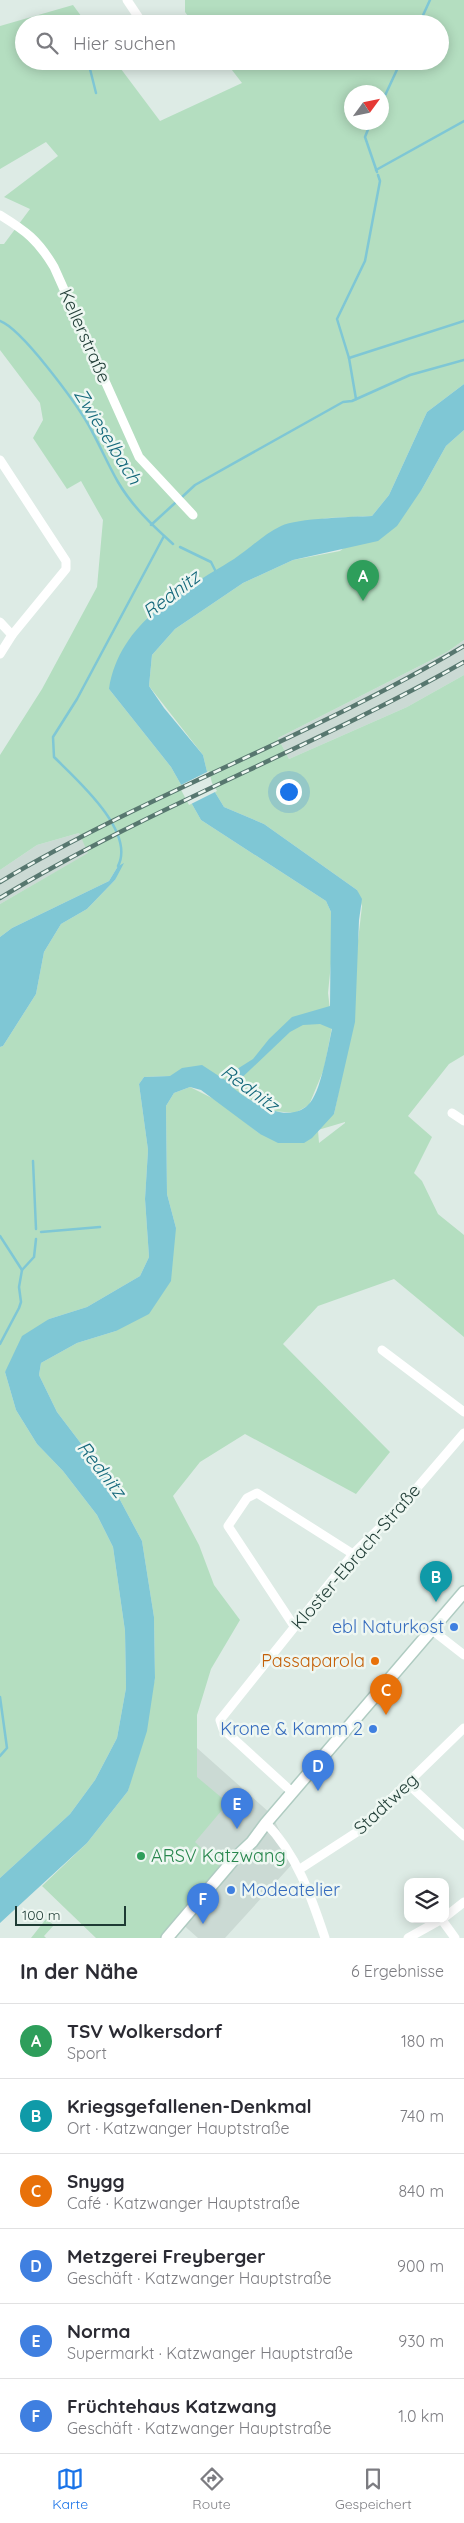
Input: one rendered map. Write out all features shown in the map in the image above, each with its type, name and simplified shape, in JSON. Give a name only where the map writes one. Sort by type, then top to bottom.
[{"type":"main road","points":[[166,1938],[235,1858],[247,1838],[266,1823],[464,1592]]},
{"type":"street","points":[[127,0],[138,15]]},
{"type":"street","name":"Kellerstraße","points":[[0,215],[42,246],[54,267],[139,457],[193,515]]},
{"type":"street","points":[[0,460],[66,561],[66,569],[12,635],[0,654]]},
{"type":"street","points":[[0,622],[12,635]]},
{"type":"street","points":[[452,1113],[464,1121]]},
{"type":"street","points":[[382,1350],[464,1412]]},
{"type":"street","name":"Kloster-Ebrach-Straße","points":[[292,1792],[223,1729],[220,1720],[354,1554],[398,1510],[464,1433]]},
{"type":"street","points":[[294,1626],[228,1526],[246,1498],[257,1493],[354,1554]]},
{"type":"street","points":[[432,1630],[464,1655]]},
{"type":"street","name":"Stadtweg","points":[[300,1869],[357,1832],[464,1728]]},
{"type":"street","points":[[408,1784],[464,1836]]},
{"type":"street","points":[[266,1823],[278,1836],[300,1869],[324,1938]]},
{"type":"street","points":[[449,1914],[464,1902]]},
{"type":"street","points":[[408,1938],[436,1923]]},
{"type":"street","points":[[445,1923],[454,1938]]},
{"type":"shaded area","points":[[464,640],[464,675],[407,707],[289,759],[278,738],[447,652]]},
{"type":"shaded area","points":[[79,833],[89,853],[0,904],[0,870],[37,845]]},
{"type":"shaded area","points":[[197,1748],[271,1814],[295,1861],[225,1938],[198,1938],[180,1922],[194,1842]]},
{"type":"green space","points":[[185,0],[464,0],[464,384],[427,412],[389,495],[372,516],[328,518],[282,526],[243,553],[109,689],[171,767],[201,820],[326,901],[331,912],[331,963],[328,993],[332,1027],[324,1069],[309,1105],[295,1113],[273,1111],[242,1095],[170,1076],[144,1077],[139,1084],[148,1150],[145,1199],[149,1257],[140,1276],[87,1307],[49,1319],[5,1372],[16,1410],[37,1444],[63,1471],[97,1515],[113,1547],[125,1631],[126,1688],[117,1738],[95,1780],[70,1814],[0,1878],[0,1047],[3,1046],[36,994],[44,952],[61,924],[87,909],[115,880],[118,866],[109,881],[12,928],[0,937],[0,904],[88,853],[79,833],[37,845],[0,870],[0,755],[42,689],[97,587],[103,520],[81,481],[67,489],[33,438],[43,420],[40,403],[0,350],[0,244],[4,244],[30,209],[4,197],[58,156],[46,142],[0,169],[0,26],[15,22],[15,70],[122,70],[160,121],[242,83],[232,70],[449,70],[449,15],[187,15],[185,12]]},
{"type":"green space","points":[[73,5],[80,15],[38,15]]},
{"type":"green space","points":[[464,430],[464,640],[447,652],[278,738],[289,759],[407,707],[464,675],[464,1055],[449,1064],[408,1116],[432,1137],[414,1173],[422,1181],[438,1214],[464,1235],[464,1337],[394,1279],[318,1306],[283,1344],[390,1452],[356,1494],[245,1434],[200,1462],[173,1496],[199,1545],[214,1585],[240,1620],[211,1669],[197,1715],[197,1777],[228,1803],[195,1842],[224,1870],[166,1938],[96,1938],[42,1886],[87,1843],[128,1791],[155,1678],[154,1617],[142,1541],[111,1483],[57,1412],[39,1375],[41,1363],[77,1343],[116,1331],[176,1228],[167,1194],[166,1106],[174,1093],[190,1087],[218,1101],[260,1134],[334,1114],[343,1071],[362,906],[357,890],[264,824],[224,807],[210,784],[203,755],[149,686],[152,655],[175,629],[243,583],[293,560],[340,551],[422,489],[446,446]],"holes":[[[345,1123],[319,1143],[318,1130]]]},
{"type":"green space","points":[[46,1919],[54,1925],[44,1936],[46,1938],[31,1938]]},
{"type":"water","points":[[464,384],[464,430],[446,446],[422,489],[397,526],[378,541],[293,560],[243,583],[175,629],[152,655],[149,686],[164,708],[203,755],[210,784],[224,807],[264,824],[357,890],[362,899],[359,920],[355,1022],[334,1114],[312,1138],[304,1143],[278,1143],[260,1134],[201,1090],[190,1087],[174,1093],[166,1106],[167,1194],[176,1228],[171,1281],[149,1314],[116,1331],[77,1343],[41,1363],[39,1375],[57,1412],[111,1483],[142,1541],[154,1617],[155,1678],[147,1731],[128,1791],[87,1843],[0,1923],[0,1878],[70,1814],[95,1780],[117,1738],[126,1688],[125,1631],[113,1547],[97,1515],[63,1471],[37,1444],[16,1410],[5,1372],[22,1336],[49,1319],[87,1307],[140,1276],[149,1257],[145,1199],[148,1150],[139,1084],[144,1077],[170,1076],[182,1068],[202,1065],[225,1080],[234,1071],[253,1059],[269,1039],[292,1017],[330,1006],[331,912],[326,901],[201,820],[171,767],[109,689],[115,665],[139,627],[156,611],[275,529],[299,521],[372,516],[389,495],[427,412]],"holes":[[[320,1024],[332,1029],[317,1091],[308,1105],[299,1111],[290,1113],[269,1109],[258,1105],[232,1087],[290,1032],[303,1025]]]},
{"type":"water","points":[[124,863],[115,880],[87,909],[61,924],[44,952],[36,994],[3,1046],[0,1047],[0,937],[12,928],[109,881],[118,866]]},
{"type":"pier","points":[[209,771],[212,783],[217,791],[189,805],[179,786]]},
{"type":"waterway","points":[[423,15],[430,0]]},
{"type":"waterway","points":[[90,70],[96,93]]},
{"type":"waterway","points":[[389,87],[397,70]]},
{"type":"waterway","points":[[376,170],[464,121]]},
{"type":"waterway","points":[[368,130],[365,137],[377,172]]},
{"type":"waterway","points":[[356,399],[349,358],[337,319],[365,261],[380,181],[378,175]]},
{"type":"waterway","name":"Zwieselbach","points":[[0,321],[21,337],[47,367],[88,424],[124,491],[143,515],[173,544]]},
{"type":"waterway","points":[[349,358],[464,321]]},
{"type":"waterway","points":[[182,497],[195,485],[343,402],[352,401],[410,375],[464,360]]},
{"type":"waterway","points":[[151,525],[175,503]]},
{"type":"waterway","points":[[118,866],[121,852],[119,837],[111,822],[89,792],[54,757],[53,737],[77,699],[164,536]]},
{"type":"waterway","points":[[180,547],[211,562],[216,572]]},
{"type":"waterway","points":[[33,1161],[36,1229]]},
{"type":"waterway","points":[[41,1232],[100,1227]]},
{"type":"waterway","points":[[0,1236],[22,1270]]},
{"type":"waterway","points":[[0,1344],[19,1308],[21,1302],[19,1287],[22,1270],[34,1257],[36,1239]]},
{"type":"waterway","points":[[0,1697],[7,1748],[0,1756]]},
{"type":"railway","points":[[0,882],[114,820],[350,708],[464,646]]},
{"type":"railway","points":[[0,898],[114,835],[349,722],[464,662]]},
{"type":"place","name":"TSV Wolkersdorf","points":[[363,601]]},
{"type":"place","name":"Kriegsgefallenen-Denkmal","points":[[436,1602]]},
{"type":"place","name":"ebl Naturkost","points":[[454,1627]]},
{"type":"place","name":"Passaparola","points":[[375,1661]]},
{"type":"place","name":"Snygg","points":[[386,1715]]},
{"type":"place","name":"Krone & Kamm 2","points":[[373,1729]]},
{"type":"place","name":"Metzgerei Freyberger","points":[[318,1791]]},
{"type":"place","name":"Norma","points":[[237,1829]]},
{"type":"place","name":"ARSV Katzwang","points":[[141,1856]]},
{"type":"place","name":"Modeatelier","points":[[231,1890]]},
{"type":"place","name":"Früchtehaus Katzwang","points":[[203,1924]]},
{"type":"water label","name":"Rednitz","points":[[171,594]]},
{"type":"water label","name":"Rednitz","points":[[250,1088]]},
{"type":"water label","name":"Rednitz","points":[[102,1469]]}]
